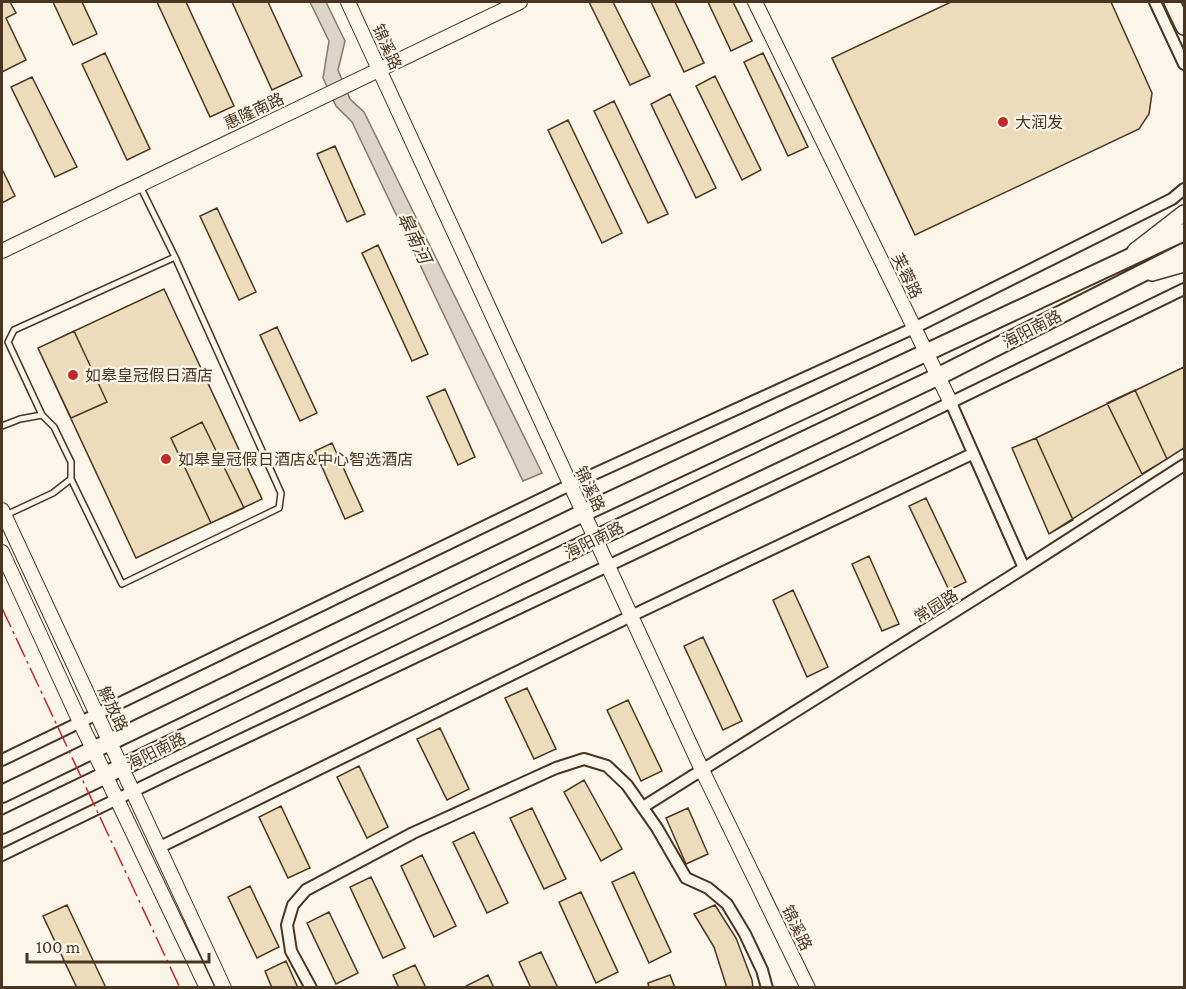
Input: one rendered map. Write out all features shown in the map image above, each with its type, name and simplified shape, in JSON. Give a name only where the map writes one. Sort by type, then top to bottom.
[{"type":"main road","points":[[1172,2],[1185,27]]},
{"type":"main road","points":[[1122,261],[1185,213]]},
{"type":"main road","name":"海阳南路","points":[[2,794],[583,513],[1185,232]]},
{"type":"main road","name":"海阳南路","points":[[2,825],[937,377],[1185,252]]},
{"type":"main road","points":[[1135,277],[1185,264]]},
{"type":"street","name":"锦溪路","points":[[348,2],[702,770],[808,987]]},
{"type":"street","name":"惠隆南路","points":[[2,251],[520,2]]},
{"type":"street","name":"芙蓉路","points":[[755,2],[951,403],[1024,568]]},
{"type":"street","points":[[1155,2],[1185,64]]},
{"type":"street","points":[[2,760],[570,485],[914,328],[1172,199],[1185,189]]},
{"type":"street","points":[[2,855],[951,403],[1185,289]]},
{"type":"street","points":[[158,848],[631,616],[972,454]]},
{"type":"street","name":"常园路","points":[[643,807],[1185,465]]},
{"type":"street","name":"解放路","points":[[3,513],[224,987]]},
{"type":"street","points":[[2,552],[80,722],[207,987]]},
{"type":"street","points":[[311,987],[291,951],[287,925],[293,905],[306,890],[413,833],[556,768],[584,759],[607,766],[627,785],[657,828],[686,878],[708,888],[727,904],[745,934],[762,970],[767,987]]},
{"type":"lane","points":[[139,184],[175,257],[281,493],[279,508],[122,584],[71,480],[71,462],[54,427],[42,415],[8,342],[14,330],[175,257]]},
{"type":"lane","points":[[2,426],[20,419],[42,415]]},
{"type":"lane","points":[[3,513],[53,493],[71,480]]},
{"type":"water","name":"皋南河","points":[[310,2],[326,2],[345,41],[338,70],[350,99],[364,112],[542,473],[523,481],[352,122],[336,106],[323,78],[329,41]]},
{"type":"building","points":[[2,2],[10,2],[16,13],[6,18],[26,60],[2,72]]},
{"type":"building","points":[[53,2],[82,2],[97,34],[73,45]]},
{"type":"building","points":[[157,2],[186,2],[234,106],[210,117]]},
{"type":"building","points":[[232,2],[268,2],[302,76],[272,90]]},
{"type":"building","points":[[589,2],[613,2],[650,76],[630,85]]},
{"type":"building","points":[[651,2],[675,2],[704,63],[684,72]]},
{"type":"building","points":[[708,2],[733,2],[752,41],[731,51]]},
{"type":"building","name":"大润发","points":[[951,2],[1111,2],[1152,93],[1149,114],[1139,129],[915,235],[832,58]]},
{"type":"building","points":[[105,53],[150,149],[127,160],[82,64]]},
{"type":"building","points":[[763,53],[808,147],[788,156],[744,62]]},
{"type":"building","points":[[715,76],[761,170],[742,180],[696,86]]},
{"type":"building","points":[[32,77],[77,167],[55,177],[11,87]]},
{"type":"building","points":[[670,94],[716,188],[696,198],[651,104]]},
{"type":"building","points":[[614,101],[668,214],[648,223],[594,111]]},
{"type":"building","points":[[568,120],[622,233],[602,243],[548,130]]},
{"type":"building","points":[[335,146],[365,214],[347,222],[317,154]]},
{"type":"building","points":[[2,169],[15,196],[2,203]]},
{"type":"building","points":[[217,208],[256,292],[239,300],[200,216]]},
{"type":"building","points":[[378,245],[428,354],[412,361],[362,253]]},
{"type":"building","name":"如皋皇冠假日酒店&中心智选酒店","points":[[164,289],[262,499],[136,558],[38,348]]},
{"type":"building","points":[[277,327],[317,413],[300,421],[260,335]]},
{"type":"building","name":"如皋皇冠假日酒店","points":[[74,331],[107,402],[71,418],[38,348]]},
{"type":"building","points":[[1184,367],[1184,448],[1049,534],[1012,448]]},
{"type":"building","points":[[445,389],[475,457],[458,465],[427,397]]},
{"type":"building","points":[[1135,390],[1167,459],[1142,474],[1107,403]]},
{"type":"building","points":[[202,422],[244,508],[211,523],[171,438]]},
{"type":"building","points":[[1036,438],[1073,520],[1049,534],[1012,448]]},
{"type":"building","points":[[332,443],[363,511],[345,519],[315,451]]},
{"type":"building","points":[[926,498],[966,582],[949,590],[909,506]]},
{"type":"building","points":[[869,556],[899,624],[882,631],[852,564]]},
{"type":"building","points":[[793,590],[828,667],[807,677],[773,600]]},
{"type":"building","points":[[703,637],[742,721],[723,730],[684,646]]},
{"type":"building","points":[[527,688],[556,749],[534,759],[505,698]]},
{"type":"building","points":[[628,700],[662,771],[641,781],[607,710]]},
{"type":"building","points":[[440,728],[469,789],[447,800],[417,739]]},
{"type":"building","points":[[359,766],[388,827],[367,838],[337,777]]},
{"type":"building","points":[[584,780],[622,849],[601,861],[564,792]]},
{"type":"building","points":[[281,806],[310,868],[288,878],[259,817]]},
{"type":"building","points":[[532,808],[566,879],[544,889],[510,818]]},
{"type":"building","points":[[688,808],[708,854],[686,864],[666,818]]},
{"type":"building","points":[[474,832],[508,903],[487,913],[453,842]]},
{"type":"building","points":[[422,855],[456,926],[434,937],[401,866]]},
{"type":"building","points":[[634,872],[671,952],[649,963],[612,882]]},
{"type":"building","points":[[371,877],[405,948],[383,958],[350,887]]},
{"type":"building","points":[[250,886],[279,947],[257,958],[228,897]]},
{"type":"building","points":[[581,892],[618,972],[596,983],[559,902]]},
{"type":"building","points":[[67,905],[106,988],[77,988],[43,916]]},
{"type":"building","points":[[715,905],[736,938],[753,988],[727,988],[714,947],[694,914]]},
{"type":"building","points":[[329,912],[358,973],[336,984],[307,923]]},
{"type":"building","points":[[541,952],[558,988],[531,988],[519,962]]},
{"type":"building","points":[[286,961],[298,988],[272,988],[265,971]]},
{"type":"building","points":[[415,965],[426,988],[399,988],[393,975]]},
{"type":"building","points":[[488,975],[494,988],[467,988],[466,986]]},
{"type":"building","points":[[670,975],[675,988],[649,988],[648,983]]},
{"type":"power","points":[[2,608],[180,988]]},
{"type":"place","name":"大润发","points":[[1003,122]]},
{"type":"place","name":"如皋皇冠假日酒店","points":[[73,375]]},
{"type":"place","name":"如皋皇冠假日酒店&中心智选酒店","points":[[166,459]]}]
